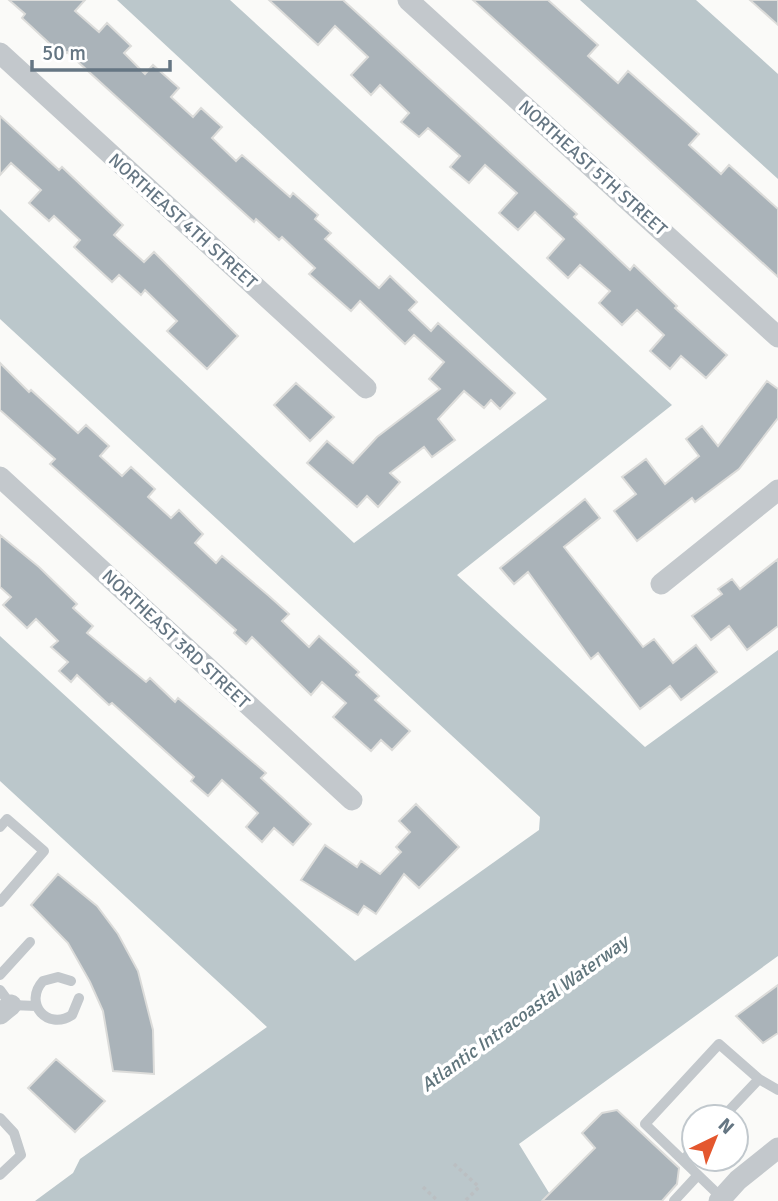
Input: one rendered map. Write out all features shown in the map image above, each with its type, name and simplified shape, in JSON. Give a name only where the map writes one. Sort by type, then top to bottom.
[{"type":"street","name":"NORTHEAST 5TH STREET","points":[[408,0],[778,337]]},
{"type":"street","name":"NORTHEAST 4TH STREET","points":[[0,53],[366,388]]},
{"type":"street","name":"NORTHEAST 3RD STREET","points":[[0,477],[352,800]]},
{"type":"street","points":[[661,584],[778,490]]},
{"type":"street","points":[[720,1200],[738,1180],[778,1148]]},
{"type":"lane","points":[[0,827],[7,818],[44,851],[0,902]]},
{"type":"lane","points":[[0,975],[30,942]]},
{"type":"lane","points":[[71,981],[58,977],[43,981],[35,993],[36,1006],[46,1018],[60,1021],[72,1015],[79,998]]},
{"type":"lane","points":[[4,1003],[36,1006]]},
{"type":"lane","points":[[680,1157],[645,1124],[719,1044],[759,1079],[778,1090]]},
{"type":"lane","points":[[736,1103],[759,1079]]},
{"type":"lane","points":[[0,1118],[13,1133],[21,1155],[0,1175]]},
{"type":"lane","points":[[674,1201],[698,1175],[720,1200]]},
{"type":"path","points":[[454,1164],[479,1187],[465,1201]]},
{"type":"path","points":[[423,1187],[438,1201]]},
{"type":"water","name":"Atlantic Intracoastal Waterway","points":[[117,0],[230,0],[672,405],[457,575],[645,747],[778,650],[778,956],[519,1144],[554,1201],[35,1201],[73,1173],[80,1159],[267,1027],[0,781],[0,636],[355,961],[539,830],[540,817],[0,319],[0,209],[354,543],[547,399]]},
{"type":"water","points":[[580,0],[696,0],[778,74],[778,179]]},
{"type":"building","points":[[9,0],[85,0],[75,11],[99,32],[107,23],[131,46],[124,53],[145,74],[153,65],[179,88],[171,97],[193,117],[201,108],[222,127],[212,138],[236,161],[242,155],[290,197],[293,193],[318,215],[315,219],[331,233],[325,239],[379,288],[390,276],[417,302],[409,310],[431,331],[438,323],[515,393],[500,409],[491,400],[484,408],[464,391],[438,419],[455,440],[432,457],[424,447],[390,473],[400,482],[378,507],[367,496],[357,507],[307,463],[327,441],[353,463],[377,437],[440,389],[429,379],[444,362],[414,335],[405,344],[360,301],[351,311],[309,274],[315,268],[282,237],[279,240],[256,219],[254,222],[67,52],[63,56],[22,18],[25,14]]},
{"type":"building","points":[[269,0],[343,0],[577,214],[574,217],[630,270],[634,265],[677,306],[675,308],[727,355],[706,378],[681,356],[670,369],[650,351],[664,335],[637,310],[622,325],[599,303],[610,291],[580,265],[568,278],[547,258],[564,239],[535,212],[518,230],[499,213],[517,193],[485,165],[469,183],[450,167],[460,156],[428,128],[419,137],[401,122],[409,113],[380,85],[371,95],[351,75],[368,57],[335,26],[318,45]]},
{"type":"building","points":[[473,0],[548,0],[598,45],[588,56],[618,83],[628,71],[699,134],[689,145],[721,174],[729,165],[778,209],[778,277]]},
{"type":"building","points":[[750,0],[778,0],[778,25]]},
{"type":"building","points":[[0,116],[59,170],[62,167],[123,225],[114,235],[144,262],[154,252],[238,336],[207,369],[167,331],[177,321],[145,290],[141,295],[119,275],[112,282],[74,247],[80,240],[54,216],[49,221],[29,203],[41,190],[11,163],[0,175]]},
{"type":"building","points":[[0,363],[29,392],[31,390],[78,433],[86,425],[109,446],[100,456],[122,476],[131,467],[155,489],[148,497],[171,518],[179,510],[203,534],[195,543],[216,563],[222,556],[289,614],[282,621],[309,647],[319,636],[359,672],[356,675],[379,696],[375,700],[410,731],[392,750],[381,740],[371,751],[333,717],[346,703],[322,682],[311,695],[252,637],[246,644],[234,633],[236,630],[50,464],[55,459],[0,410]]},
{"type":"building","points":[[767,381],[778,389],[778,418],[739,469],[695,502],[692,498],[637,541],[614,511],[636,494],[622,477],[646,459],[665,484],[699,456],[686,439],[702,426],[718,446]]},
{"type":"building","points":[[296,383],[334,417],[310,441],[274,405]]},
{"type":"building","points":[[585,499],[600,518],[564,547],[643,647],[654,639],[673,663],[696,645],[717,672],[681,700],[670,686],[640,709],[598,653],[591,659],[528,572],[514,584],[500,568]]},
{"type":"building","points":[[0,535],[39,567],[77,604],[73,608],[93,626],[87,633],[146,682],[150,678],[175,702],[178,698],[266,773],[261,778],[311,824],[293,845],[274,828],[262,842],[246,827],[258,813],[222,780],[208,796],[191,781],[194,777],[112,703],[109,705],[77,675],[71,682],[59,671],[68,662],[51,647],[58,641],[36,619],[27,628],[3,605],[11,597],[0,587]]},
{"type":"building","points":[[778,559],[778,626],[747,650],[729,626],[711,640],[692,616],[722,594],[718,589],[732,579],[740,589]]},
{"type":"building","points":[[416,804],[459,847],[419,888],[404,874],[376,914],[364,906],[358,915],[301,880],[325,845],[357,867],[361,861],[380,874],[401,852],[396,847],[410,832],[399,821]]},
{"type":"building","points":[[58,874],[97,906],[118,934],[138,971],[153,1030],[154,1074],[113,1071],[103,1011],[90,982],[68,943],[31,905]]},
{"type":"building","points":[[778,985],[778,1033],[763,1043],[736,1016]]},
{"type":"building","points":[[56,1059],[105,1101],[75,1132],[28,1088]]},
{"type":"building","points":[[617,1110],[679,1168],[677,1184],[662,1201],[542,1201],[595,1148],[582,1133],[602,1113]]}]
